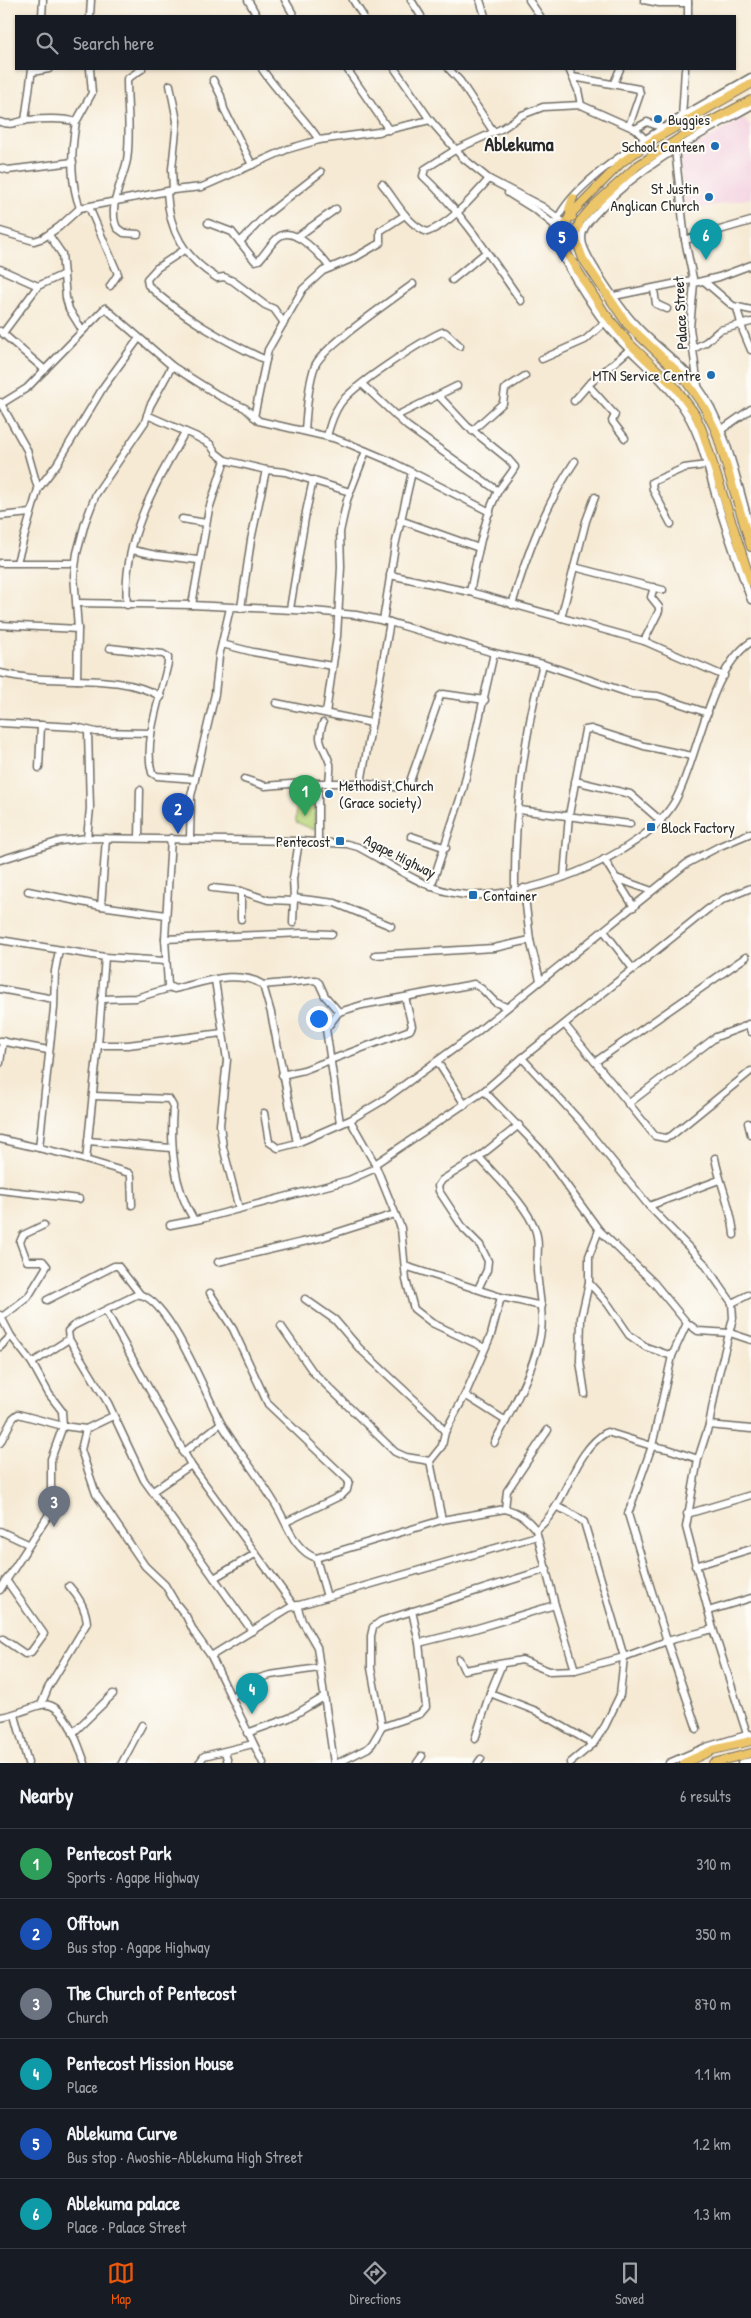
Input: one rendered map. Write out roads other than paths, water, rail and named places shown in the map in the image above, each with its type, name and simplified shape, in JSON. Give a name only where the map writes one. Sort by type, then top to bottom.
[{"type":"main road","points":[[751,84],[633,150],[570,215],[562,233],[560,246],[586,287],[615,327],[685,400],[702,430],[739,558],[751,582]]},
{"type":"main road","points":[[583,259],[575,231],[580,221],[662,149],[751,100]]},
{"type":"main road","points":[[573,198],[569,209],[570,215],[580,221]]},
{"type":"main road","points":[[560,246],[573,248],[624,315],[691,387],[723,443],[751,547]]},
{"type":"main road","points":[[684,1763],[750,1737]]},
{"type":"main road","points":[[713,1763],[751,1754]]},
{"type":"street","points":[[42,15],[43,0]]},
{"type":"street","points":[[90,15],[91,0]]},
{"type":"street","points":[[248,0],[256,15]]},
{"type":"street","points":[[285,0],[293,14]]},
{"type":"street","points":[[353,0],[362,15]]},
{"type":"street","points":[[411,0],[420,15]]},
{"type":"street","points":[[480,0],[485,15]]},
{"type":"street","points":[[529,0],[539,15]]},
{"type":"street","points":[[644,0],[659,3],[688,1],[688,15]]},
{"type":"street","points":[[24,120],[32,70]]},
{"type":"street","points":[[80,208],[73,186],[73,162],[76,122],[92,94],[90,70]]},
{"type":"street","points":[[138,234],[124,233],[117,228],[115,200],[127,157],[130,120],[127,79],[140,70]]},
{"type":"street","points":[[263,70],[274,86],[304,118],[319,140]]},
{"type":"street","points":[[348,70],[389,130]]},
{"type":"street","points":[[396,70],[430,120],[455,150],[498,187],[537,211],[562,233],[578,240],[624,315],[676,361],[698,386],[722,430],[723,443],[751,529]]},
{"type":"street","points":[[450,70],[493,132]]},
{"type":"street","points":[[570,70],[581,105]]},
{"type":"street","points":[[614,83],[620,70]]},
{"type":"street","points":[[682,118],[685,70]]},
{"type":"street","points":[[573,77],[636,87],[640,91],[632,128]]},
{"type":"street","points":[[751,77],[644,138],[633,150],[573,198],[557,218],[554,227],[554,238],[604,323],[628,351],[658,374],[688,415],[707,464],[739,558],[751,600]]},
{"type":"street","points":[[213,80],[221,96],[224,109],[252,165]]},
{"type":"street","points":[[170,85],[177,121],[170,191],[174,228],[184,250],[204,270],[217,278],[224,277],[233,281],[274,309],[284,324]]},
{"type":"street","points":[[521,301],[485,252],[468,224],[422,173],[432,163],[455,150],[504,128],[522,115],[543,107],[581,105],[632,128],[644,138]]},
{"type":"street","points":[[578,240],[590,220],[628,177],[751,106]]},
{"type":"street","points":[[0,122],[17,124],[24,120],[65,118],[76,122]]},
{"type":"street","points":[[0,231],[34,241],[49,235],[80,208],[115,200],[211,184],[277,153],[319,140],[389,130],[430,120]]},
{"type":"street","points":[[632,128],[648,122],[663,128]]},
{"type":"street","name":"Palace Street","points":[[676,149],[685,240],[693,282],[690,328],[698,386]]},
{"type":"street","points":[[0,168],[8,170],[73,162]]},
{"type":"street","points":[[240,242],[266,215],[321,172]]},
{"type":"street","points":[[382,184],[404,215],[427,232],[456,212],[492,181]]},
{"type":"street","points":[[492,181],[543,207],[575,231]]},
{"type":"street","points":[[89,207],[118,274],[110,286]]},
{"type":"street","points":[[297,236],[336,209]]},
{"type":"street","points":[[254,417],[266,360],[272,343],[304,288],[317,274],[356,258],[376,246],[380,243],[380,231],[404,215]]},
{"type":"street","points":[[685,240],[751,221]]},
{"type":"street","points":[[208,223],[226,229],[257,261],[279,236],[288,234],[297,236],[330,268]]},
{"type":"street","points":[[49,235],[62,254],[64,287],[69,309],[82,330]]},
{"type":"street","points":[[184,250],[157,268],[148,279],[148,285],[196,321],[242,349],[266,360]]},
{"type":"street","points":[[452,280],[485,252]]},
{"type":"street","points":[[614,296],[693,282],[704,282],[751,265]]},
{"type":"street","points":[[0,269],[38,286]]},
{"type":"street","points":[[0,344],[3,334],[38,286],[64,274]]},
{"type":"street","points":[[704,282],[737,308],[751,310]]},
{"type":"street","points":[[305,431],[306,412],[316,363],[348,334],[413,284]]},
{"type":"street","points":[[654,289],[656,304],[667,309]]},
{"type":"street","points":[[38,488],[27,450],[1,403],[20,394],[105,308],[172,366],[221,397],[245,408],[262,422],[327,436],[366,451],[490,512]]},
{"type":"street","points":[[737,308],[741,325],[751,350]]},
{"type":"street","points":[[693,349],[706,342],[720,330],[751,322]]},
{"type":"street","points":[[542,359],[585,340],[604,323]]},
{"type":"street","points":[[327,436],[338,406],[362,384],[442,332],[445,332],[460,346]]},
{"type":"street","points":[[3,334],[45,370]]},
{"type":"street","points":[[17,562],[38,488],[57,464],[104,386],[139,338]]},
{"type":"street","points":[[574,401],[588,385],[628,351]]},
{"type":"street","points":[[77,680],[76,563],[93,499],[110,470],[146,422],[150,406],[172,366]]},
{"type":"street","points":[[472,431],[503,403],[505,389],[525,376]]},
{"type":"street","points":[[362,384],[396,416],[498,491]]},
{"type":"street","points":[[588,385],[615,415],[612,421],[625,438]]},
{"type":"street","points":[[396,416],[457,386]]},
{"type":"street","points":[[439,396],[472,431],[514,465],[498,491],[490,512],[479,548],[470,592]]},
{"type":"street","points":[[722,430],[751,410]]},
{"type":"street","points":[[147,415],[210,444],[216,453],[225,460],[266,470],[285,472],[350,492]]},
{"type":"street","points":[[127,605],[125,585],[142,511],[186,432]]},
{"type":"street","points":[[326,713],[337,636],[341,567],[340,532],[350,492],[366,451]]},
{"type":"street","points":[[192,605],[198,560],[206,523],[225,460]]},
{"type":"street","points":[[512,605],[533,537],[575,461]]},
{"type":"street","points":[[671,524],[653,490],[652,482],[684,468],[707,464]]},
{"type":"street","points":[[241,608],[266,470]]},
{"type":"street","points":[[361,783],[372,723],[386,622],[390,575],[400,520],[412,472]]},
{"type":"street","points":[[290,609],[313,480]]},
{"type":"street","points":[[562,618],[588,515],[596,497]]},
{"type":"street","points":[[0,516],[30,513]]},
{"type":"street","points":[[182,519],[206,523]]},
{"type":"street","points":[[400,520],[479,548]]},
{"type":"street","points":[[132,550],[198,560]]},
{"type":"street","points":[[0,563],[76,563]]},
{"type":"street","points":[[574,567],[663,590]]},
{"type":"street","points":[[390,575],[470,592],[644,641],[724,676]]},
{"type":"street","points":[[644,641],[659,611],[659,606],[651,597],[654,587]]},
{"type":"street","points":[[77,603],[192,605],[338,613],[386,622],[494,653],[543,664],[632,694],[658,696],[708,713]]},
{"type":"street","points":[[190,838],[191,796],[214,694],[230,608]]},
{"type":"street","points":[[0,625],[78,629]]},
{"type":"street","name":"Agape Highway","points":[[0,860],[60,841],[87,838],[299,841],[347,844],[358,847],[431,887],[467,895],[487,895],[515,890],[564,877],[604,859],[642,837],[661,821],[675,800],[724,676],[734,658],[751,642]]},
{"type":"street","points":[[222,644],[253,652],[332,666]]},
{"type":"street","points":[[110,648],[163,654],[168,657],[161,697],[151,733],[150,761],[152,773],[164,777],[195,779]]},
{"type":"street","points":[[431,887],[446,848],[463,790],[485,700],[494,653]]},
{"type":"street","points":[[515,890],[515,857],[519,810],[531,710],[543,664]]},
{"type":"street","points":[[0,673],[30,678],[77,680],[139,688],[161,697]]},
{"type":"street","points":[[244,779],[265,786],[290,783],[361,783],[408,787],[440,696],[447,694],[485,700]]},
{"type":"street","points":[[276,703],[372,723]]},
{"type":"street","points":[[0,723],[76,727],[88,731],[151,733]]},
{"type":"street","points":[[323,723],[320,738],[322,749],[330,764],[329,784]]},
{"type":"street","points":[[39,768],[41,725]]},
{"type":"street","points":[[564,877],[568,815],[585,730],[588,729],[644,746],[692,756]]},
{"type":"street","points":[[87,838],[90,808],[86,748],[88,731]]},
{"type":"street","points":[[575,781],[630,794],[661,821]]},
{"type":"street","points":[[318,784],[318,842]]},
{"type":"street","points":[[139,838],[140,790]]},
{"type":"street","points":[[519,810],[630,824]]},
{"type":"street","points":[[264,1113],[267,1135],[272,1146],[278,1148],[350,1120],[382,1101],[436,1061],[558,968],[652,891],[702,854],[751,833]]},
{"type":"street","points":[[410,836],[446,848]]},
{"type":"street","points":[[101,906],[106,838]]},
{"type":"street","points":[[170,988],[166,981],[165,939],[171,838]]},
{"type":"street","points":[[293,923],[293,879],[299,841]]},
{"type":"street","points":[[604,859],[634,907]]},
{"type":"street","points":[[616,878],[652,891]]},
{"type":"street","points":[[212,888],[241,891],[262,899],[294,899],[335,903],[391,926]]},
{"type":"street","points":[[524,888],[530,940],[540,980]]},
{"type":"street","points":[[170,1225],[349,1180],[375,1166],[484,1091],[522,1058],[565,1026],[708,909],[724,899],[751,888]]},
{"type":"street","points":[[28,891],[101,906],[166,915]]},
{"type":"street","points":[[241,891],[241,919]]},
{"type":"street","points":[[604,931],[633,969]]},
{"type":"street","points":[[165,939],[303,933],[332,934]]},
{"type":"street","points":[[0,940],[105,957],[165,961]]},
{"type":"street","points":[[376,955],[494,948],[530,940]]},
{"type":"street","points":[[39,1148],[59,950]]},
{"type":"street","points":[[86,1160],[94,1096],[105,957]]},
{"type":"street","points":[[595,1062],[746,957]]},
{"type":"street","points":[[101,999],[136,998],[170,988],[174,989],[215,980],[246,977],[263,985],[315,980],[319,983],[324,996],[339,1012]]},
{"type":"street","points":[[215,980],[227,1060],[220,1125],[223,1147],[239,1209]]},
{"type":"street","points":[[340,1123],[326,1029],[339,1012],[362,1005],[474,984],[495,1002],[506,1007]]},
{"type":"street","points":[[263,985],[271,1013],[297,1142]]},
{"type":"street","points":[[0,989],[54,999]]},
{"type":"street","points":[[282,1075],[304,1070],[410,1030],[412,1026],[405,997]]},
{"type":"street","points":[[628,1104],[716,1037],[749,1024],[751,1032]]},
{"type":"street","points":[[565,1026],[651,1134],[665,1138],[691,1120],[751,1071]]},
{"type":"street","points":[[98,1046],[128,1045],[222,1033]]},
{"type":"street","points":[[0,1063],[1,1041],[48,1050]]},
{"type":"street","points":[[522,1058],[580,1121],[649,1206],[704,1263],[732,1303],[733,1316],[730,1333],[718,1377],[709,1425],[698,1460],[686,1527],[712,1629],[750,1737],[706,1747],[669,1763]]},
{"type":"street","points":[[436,1061],[465,1105]]},
{"type":"street","points":[[484,1091],[519,1125],[541,1150],[599,1230],[654,1283],[687,1323],[698,1330],[730,1333],[751,1340]]},
{"type":"street","points":[[94,1096],[169,1099],[173,1106],[171,1148],[185,1203],[194,1220]]},
{"type":"street","points":[[350,1120],[375,1166],[401,1228],[406,1280],[414,1308],[432,1323],[485,1348]]},
{"type":"street","points":[[748,1123],[751,1135]]},
{"type":"street","points":[[478,1289],[488,1270],[488,1261],[480,1245],[456,1219],[439,1191],[438,1186],[442,1180],[479,1157],[519,1125]]},
{"type":"street","points":[[0,1139],[86,1160],[130,1174],[132,1205]]},
{"type":"street","points":[[88,1141],[171,1148]]},
{"type":"street","points":[[479,1157],[522,1207],[536,1229],[542,1306],[539,1340],[506,1421],[494,1443]]},
{"type":"street","points":[[715,1158],[719,1180],[732,1212],[734,1235]]},
{"type":"street","points":[[649,1206],[719,1180]]},
{"type":"street","points":[[0,1190],[80,1199]]},
{"type":"street","points":[[218,1262],[320,1238],[395,1214]]},
{"type":"street","points":[[0,1590],[28,1544],[48,1516],[50,1510],[51,1459],[63,1426],[62,1411],[49,1394],[32,1363],[11,1336],[1,1316],[28,1297],[47,1266],[43,1261],[27,1261],[20,1242],[23,1236],[44,1225]]},
{"type":"street","points":[[585,1394],[580,1361],[581,1318],[589,1283],[587,1263],[599,1230]]},
{"type":"street","points":[[47,1300],[114,1266],[118,1266],[140,1294],[158,1305],[176,1332],[222,1423],[272,1498],[289,1531],[303,1552],[316,1558],[442,1520],[505,1509],[514,1511],[522,1516],[536,1533],[547,1569],[554,1605],[575,1670]]},
{"type":"street","points":[[405,1266],[501,1297],[542,1306]]},
{"type":"street","points":[[589,1283],[608,1304],[629,1335],[646,1346],[672,1356]]},
{"type":"street","points":[[210,1292],[233,1329],[268,1404],[349,1481],[347,1490],[342,1495],[286,1522]]},
{"type":"street","points":[[140,1294],[69,1329],[68,1339],[113,1416],[144,1480],[252,1631]]},
{"type":"street","points":[[732,1303],[748,1295]]},
{"type":"street","points":[[430,1461],[442,1446],[445,1432],[465,1395],[485,1348],[501,1297]]},
{"type":"street","points":[[305,1299],[335,1320],[359,1348],[434,1417],[445,1432]]},
{"type":"street","points":[[106,1311],[191,1465],[255,1554],[296,1606],[316,1647],[334,1763]]},
{"type":"street","points":[[687,1323],[672,1356],[652,1446],[628,1514],[667,1641],[697,1729]]},
{"type":"street","points":[[281,1326],[313,1372],[395,1452],[406,1457],[422,1458],[430,1461]]},
{"type":"street","points":[[0,1346],[11,1336]]},
{"type":"street","points":[[32,1363],[68,1339]]},
{"type":"street","points":[[465,1395],[506,1421]]},
{"type":"street","points":[[0,1443],[13,1418],[18,1414],[63,1426],[86,1429],[113,1416]]},
{"type":"street","points":[[184,1453],[222,1423]]},
{"type":"street","points":[[709,1425],[751,1429]]},
{"type":"street","points":[[86,1429],[81,1450],[96,1494],[145,1566],[165,1585],[175,1602],[184,1611],[194,1632],[211,1656],[232,1697],[252,1744],[263,1763]]},
{"type":"street","points":[[505,1509],[505,1498],[508,1491],[548,1430]]},
{"type":"street","points":[[211,1656],[282,1611],[536,1533],[556,1507],[576,1468],[592,1444],[605,1434],[612,1432],[652,1446],[668,1448],[698,1460]]},
{"type":"street","points":[[430,1461],[442,1520]]},
{"type":"street","points":[[153,1491],[191,1465]]},
{"type":"street","points":[[687,1514],[751,1495]]},
{"type":"street","points":[[556,1507],[567,1511],[584,1522],[624,1657],[620,1695],[605,1726],[593,1744],[570,1763]]},
{"type":"street","points":[[0,1531],[28,1544]]},
{"type":"street","points":[[695,1566],[751,1549]]},
{"type":"street","points":[[214,1578],[255,1554]]},
{"type":"street","points":[[316,1558],[327,1597]]},
{"type":"street","points":[[338,1763],[368,1748],[382,1726],[371,1668],[371,1631],[375,1625],[381,1621],[547,1569]]},
{"type":"street","points":[[3,1639],[25,1654],[31,1652],[44,1634],[6,1580]]},
{"type":"street","points":[[41,1705],[48,1688],[87,1623],[87,1616],[80,1601],[69,1586]]},
{"type":"street","points":[[708,1611],[751,1598]]},
{"type":"street","points":[[419,1643],[471,1630],[554,1605]]},
{"type":"street","points":[[382,1726],[414,1717],[425,1709],[419,1643],[412,1611]]},
{"type":"street","points":[[459,1659],[464,1670],[522,1660],[549,1671],[575,1670],[624,1657],[667,1641],[712,1629]]},
{"type":"street","points":[[474,1740],[502,1664]]},
{"type":"street","points":[[232,1697],[253,1680],[270,1675],[319,1668]]},
{"type":"street","points":[[490,1693],[536,1711],[593,1744]]},
{"type":"street","points":[[73,1733],[113,1694]]},
{"type":"street","points":[[247,1733],[288,1718],[324,1696]]},
{"type":"street","points":[[0,1717],[16,1715],[41,1705],[50,1706],[64,1716],[86,1763]]},
{"type":"street","points":[[16,1715],[28,1763]]},
{"type":"street","points":[[122,1763],[142,1725]]},
{"type":"street","points":[[199,1763],[204,1756],[252,1744]]},
{"type":"street","points":[[225,1752],[228,1763]]},
{"type":"street","points":[[417,1763],[422,1756]]},
{"type":"street","points":[[741,1763],[751,1761]]},
{"type":"place","name":"Buggies","points":[[658,119]]},
{"type":"place","name":"School Canteen","points":[[715,146]]},
{"type":"place","name":"St Justin Anglican Church","points":[[709,197]]},
{"type":"place","name":"Ablekuma palace","points":[[706,260]]},
{"type":"place","name":"Ablekuma Curve","points":[[562,262]]},
{"type":"place","name":"MTN Service Centre","points":[[711,375]]},
{"type":"place","name":"Methodist Church (Grace society)","points":[[329,794]]},
{"type":"place","name":"Pentecost Park","points":[[305,816]]},
{"type":"place","name":"Block Factory","points":[[651,827]]},
{"type":"place","name":"Offtown","points":[[178,834]]},
{"type":"place","name":"Pentecost","points":[[340,841]]},
{"type":"place","name":"Container","points":[[473,895]]},
{"type":"place","name":"The Church of Pentecost","points":[[54,1527]]},
{"type":"place","name":"Pentecost Mission House","points":[[252,1714]]},
{"type":"district","name":"Ablekuma","points":[[519,143]]}]
